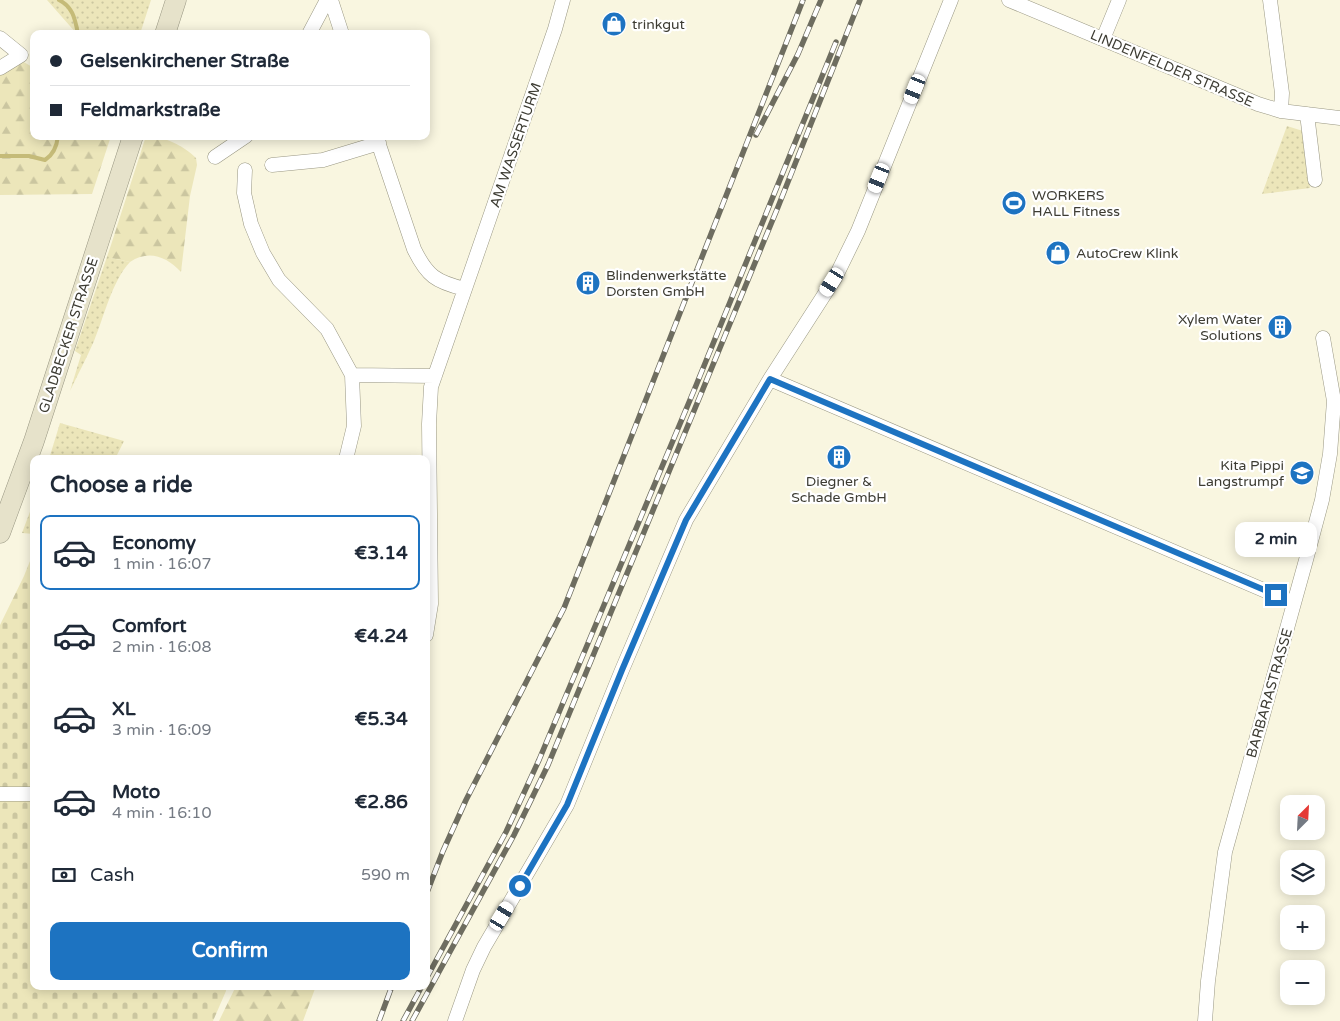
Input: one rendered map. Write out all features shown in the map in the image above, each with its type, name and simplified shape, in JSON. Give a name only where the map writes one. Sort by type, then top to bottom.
[{"type":"main road","points":[[166,30],[176,0]]},
{"type":"main road","name":"GLADBECKER STRASSE","points":[[0,533],[37,432],[132,140]]},
{"type":"street","points":[[311,30],[327,0]]},
{"type":"street","points":[[331,0],[341,30]]},
{"type":"street","name":"AM WASSERTURM","points":[[428,455],[430,399],[435,376],[549,47],[563,0]]},
{"type":"street","points":[[454,1021],[473,970],[484,947],[567,805],[686,520],[770,379],[834,278],[858,231],[951,0]]},
{"type":"street","name":"LINDENFELDER STRASSE","points":[[1009,0],[1258,104],[1281,111],[1340,118]]},
{"type":"street","points":[[1103,39],[1119,0]]},
{"type":"street","points":[[1270,0],[1282,93],[1281,111]]},
{"type":"street","points":[[0,38],[21,55],[0,68]]},
{"type":"street","points":[[1307,114],[1315,180]]},
{"type":"street","points":[[215,157],[240,140]]},
{"type":"street","points":[[272,165],[323,160],[378,140],[414,249],[421,264],[438,280],[465,289]]},
{"type":"street","points":[[245,170],[244,192],[252,224],[263,253],[278,280],[327,329],[352,375],[354,426],[347,455]]},
{"type":"street","name":"BARBARASTRASSE","points":[[1205,1021],[1208,981],[1225,852],[1322,500],[1330,454],[1334,401],[1323,338]]},
{"type":"street","points":[[352,375],[435,376]]},
{"type":"street","points":[[770,379],[1294,603]]},
{"type":"street","name":"AM WASSERTURM","points":[[430,595],[430,610]]},
{"type":"street","points":[[0,794],[30,794]]},
{"type":"green space","points":[[47,0],[151,0],[141,30],[73,30]]},
{"type":"green space","points":[[22,61],[30,66],[30,140],[110,140],[92,194],[0,195],[0,75]]},
{"type":"green space","points":[[1287,126],[1303,131],[1310,188],[1262,194]]},
{"type":"green space","points":[[145,140],[166,140],[173,142],[196,158],[197,165],[190,196],[181,272],[170,262],[157,256],[144,256],[130,262],[111,258],[111,245]]},
{"type":"green space","points":[[111,245],[111,258],[130,262],[113,289],[94,341],[70,391],[81,355],[75,351]]},
{"type":"green space","points":[[60,423],[124,441],[117,455],[50,455]]},
{"type":"green space","points":[[30,512],[30,534],[22,533]]},
{"type":"green space","points":[[30,561],[30,788],[0,787],[0,625]]},
{"type":"green space","points":[[0,799],[30,800],[30,990],[226,990],[213,1021],[0,1021]]},
{"type":"green space","points":[[234,990],[315,990],[303,1021],[219,1021]]},
{"type":"waterway","points":[[59,0],[70,10],[77,30]]},
{"type":"waterway","points":[[0,156],[29,156],[45,160],[54,150],[57,140]]},
{"type":"railway","points":[[430,885],[466,800],[564,608],[803,0]]},
{"type":"railway","points":[[756,135],[798,54],[821,0]]},
{"type":"railway","points":[[430,988],[514,835],[548,765],[778,207],[860,0]]},
{"type":"railway","points":[[430,972],[506,832],[539,760],[695,388],[836,42]]},
{"type":"railway","points":[[379,1021],[391,990]]},
{"type":"railway","points":[[403,1021],[420,990]]},
{"type":"railway","points":[[412,1021],[429,990]]},
{"type":"place","name":"trinkgut","points":[[614,24]]},
{"type":"place","name":"WORKERS HALL Fitness","points":[[1014,203]]},
{"type":"place","name":"AutoCrew Klink","points":[[1058,253]]},
{"type":"place","name":"Blindenwerkstätte Dorsten GmbH","points":[[588,283]]},
{"type":"place","name":"Xylem Water Solutions","points":[[1280,327]]},
{"type":"place","name":"Diegner & Schade GmbH","points":[[839,457]]},
{"type":"place","name":"Kita Pippi Langstrumpf","points":[[1302,473]]},
{"type":"route","points":[[520,886],[567,805],[686,520],[770,379],[1276,595]]}]
